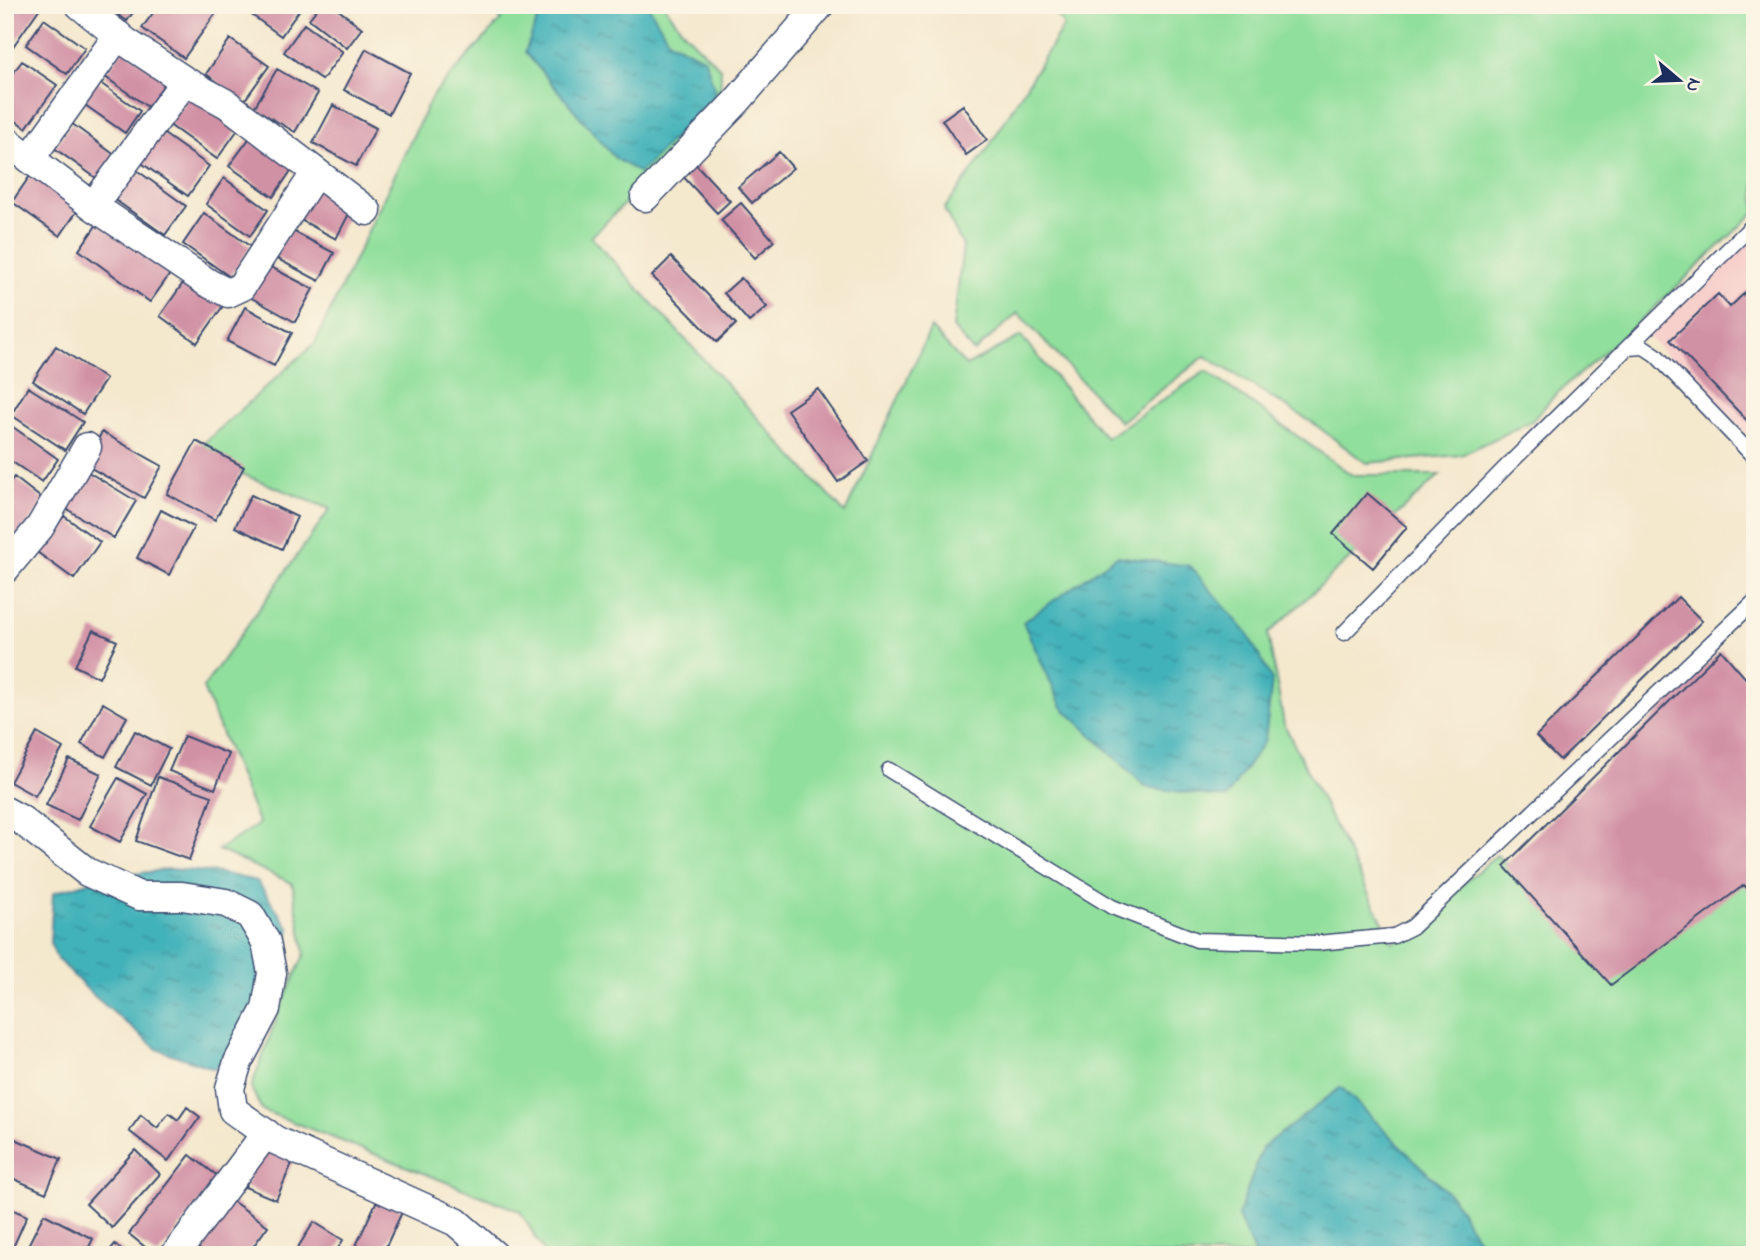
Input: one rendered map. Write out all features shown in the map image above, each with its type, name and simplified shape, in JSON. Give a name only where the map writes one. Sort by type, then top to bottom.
[{"type":"street","points":[[80,5],[185,81],[227,104],[367,211]]},
{"type":"street","points":[[645,197],[737,101],[820,5]]},
{"type":"street","points":[[30,159],[118,35]]},
{"type":"street","points":[[93,206],[185,81]]},
{"type":"street","points":[[5,140],[93,206],[208,283],[228,293],[241,287],[316,172]]},
{"type":"street","points":[[5,569],[40,527],[87,447]]},
{"type":"street","points":[[5,811],[20,819],[87,872],[139,896],[182,896],[226,903],[250,915],[266,943],[272,973],[266,1009],[237,1062],[230,1088],[233,1110],[275,1140],[456,1222],[494,1255]]},
{"type":"street","points":[[175,1255],[266,1133]]},
{"type":"lane","points":[[1344,633],[1502,471],[1755,223]]},
{"type":"lane","points":[[1627,348],[1644,347],[1656,355],[1755,458]]},
{"type":"lane","points":[[889,770],[1112,907],[1197,940],[1317,943],[1394,936],[1412,927],[1755,601]]},
{"type":"shaded area","points":[[1755,223],[1755,442],[1639,328]]},
{"type":"green space","points":[[494,5],[664,5],[683,31],[721,69],[720,109],[591,237],[845,513],[931,328],[966,366],[1021,336],[1106,438],[1206,371],[1352,475],[1440,475],[1268,634],[1284,724],[1393,943],[1497,855],[1612,980],[1750,878],[1755,884],[1755,1255],[546,1255],[520,1211],[262,1110],[251,1088],[280,1009],[305,953],[292,883],[218,850],[259,824],[203,688],[330,509],[192,454],[315,343],[432,96],[501,20]]},
{"type":"green space","points":[[1049,5],[1755,5],[1755,212],[1647,315],[1554,396],[1532,421],[1461,455],[1366,463],[1313,423],[1205,356],[1120,422],[1018,313],[974,352],[953,328],[963,246],[944,209],[985,153],[1064,25]]},
{"type":"water","points":[[543,5],[648,5],[669,41],[705,59],[716,94],[640,173],[615,158],[525,52]]},
{"type":"water","points":[[1117,556],[1190,566],[1247,633],[1272,680],[1265,740],[1226,798],[1146,787],[1062,707],[1023,622]]},
{"type":"water","points":[[170,869],[220,873],[257,881],[290,929],[279,985],[232,1051],[215,1069],[157,1049],[93,995],[57,959],[50,943],[53,893],[98,879]]},
{"type":"water","points":[[1341,1087],[1453,1198],[1478,1241],[1476,1255],[1255,1255],[1238,1216],[1262,1148]]},
{"type":"building","points":[[5,5],[42,5],[7,55],[5,54]]},
{"type":"building","points":[[104,5],[138,5],[127,21]]},
{"type":"building","points":[[159,5],[204,5],[216,13],[184,58],[142,28]]},
{"type":"building","points":[[244,5],[303,5],[281,36],[242,8]]},
{"type":"building","points":[[320,5],[332,5],[362,28],[347,48],[309,19]]},
{"type":"building","points":[[44,19],[85,48],[67,74],[26,45]]},
{"type":"building","points":[[304,24],[343,52],[322,80],[284,52]]},
{"type":"building","points":[[230,39],[269,66],[244,101],[206,74]]},
{"type":"building","points":[[123,49],[167,80],[148,107],[104,76]]},
{"type":"building","points":[[366,49],[410,73],[389,114],[344,90]]},
{"type":"building","points":[[22,61],[57,85],[26,128],[5,113],[5,84]]},
{"type":"building","points":[[277,69],[318,93],[295,132],[254,108]]},
{"type":"building","points":[[93,78],[140,111],[125,133],[78,100]]},
{"type":"building","points":[[191,93],[239,128],[217,159],[168,124]]},
{"type":"building","points":[[333,105],[376,128],[356,166],[313,143]]},
{"type":"building","points":[[963,105],[987,140],[966,155],[942,120]]},
{"type":"building","points":[[71,123],[116,156],[99,180],[54,148]]},
{"type":"building","points":[[157,129],[209,166],[188,196],[136,159]]},
{"type":"building","points":[[252,135],[295,165],[273,197],[229,166]]},
{"type":"building","points":[[779,152],[793,168],[752,203],[738,187]]},
{"type":"building","points":[[691,159],[730,201],[717,213],[678,171]]},
{"type":"building","points":[[135,169],[186,206],[165,235],[114,199]]},
{"type":"building","points":[[34,170],[82,204],[60,236],[12,202]]},
{"type":"building","points":[[224,178],[268,210],[250,236],[206,204]]},
{"type":"building","points":[[313,187],[352,208],[336,239],[297,218]]},
{"type":"building","points":[[741,203],[774,241],[755,258],[721,220]]},
{"type":"building","points":[[204,213],[251,247],[230,277],[183,244]]},
{"type":"building","points":[[98,223],[170,274],[150,302],[79,250]]},
{"type":"building","points":[[289,229],[334,253],[319,281],[274,257]]},
{"type":"building","points":[[671,257],[736,324],[717,342],[652,276]]},
{"type":"building","points":[[267,265],[313,289],[295,322],[250,297]]},
{"type":"building","points":[[188,276],[225,303],[197,343],[160,316]]},
{"type":"building","points":[[741,278],[767,307],[749,322],[724,293]]},
{"type":"building","points":[[1755,283],[1755,429],[1670,340],[1718,294],[1730,307]]},
{"type":"building","points":[[245,307],[292,333],[274,366],[227,341]]},
{"type":"building","points":[[56,346],[106,379],[83,414],[33,381]]},
{"type":"building","points":[[28,387],[83,422],[65,450],[11,415]]},
{"type":"building","points":[[818,389],[868,461],[838,482],[787,410]]},
{"type":"building","points":[[6,422],[58,459],[42,482],[5,457]]},
{"type":"building","points":[[102,432],[162,466],[144,498],[84,464]]},
{"type":"building","points":[[196,441],[244,467],[215,520],[167,494]]},
{"type":"building","points":[[80,467],[136,501],[114,538],[57,503]]},
{"type":"building","points":[[14,477],[45,501],[13,544],[5,538],[5,489]]},
{"type":"building","points":[[1367,493],[1407,527],[1373,568],[1333,534]]},
{"type":"building","points":[[251,495],[297,517],[282,549],[235,527]]},
{"type":"building","points":[[161,510],[194,527],[169,575],[137,558]]},
{"type":"building","points":[[64,516],[100,542],[74,579],[37,552]]},
{"type":"building","points":[[1678,597],[1702,621],[1560,760],[1536,736]]},
{"type":"building","points":[[93,630],[117,641],[99,678],[75,666]]},
{"type":"building","points":[[1721,650],[1755,689],[1755,897],[1744,885],[1611,985],[1504,866]]},
{"type":"building","points":[[103,703],[127,717],[105,757],[81,744]]},
{"type":"building","points":[[135,731],[169,749],[151,785],[116,767]]},
{"type":"building","points":[[37,733],[63,748],[35,796],[10,782]]},
{"type":"building","points":[[184,736],[229,754],[215,789],[169,771]]},
{"type":"building","points":[[69,759],[101,774],[78,820],[46,805]]},
{"type":"building","points":[[158,777],[212,796],[189,860],[136,841]]},
{"type":"building","points":[[118,778],[147,794],[120,842],[90,826]]},
{"type":"building","points":[[187,1107],[200,1117],[168,1161],[129,1131],[141,1115],[157,1128],[169,1113],[178,1120]]},
{"type":"building","points":[[13,1138],[61,1159],[46,1193],[5,1175],[5,1156]]},
{"type":"building","points":[[265,1141],[296,1154],[276,1200],[245,1187]]},
{"type":"building","points":[[135,1150],[160,1174],[112,1228],[86,1204]]},
{"type":"building","points":[[190,1155],[219,1177],[159,1255],[155,1255],[129,1234]]},
{"type":"building","points":[[228,1198],[268,1226],[247,1255],[207,1255],[194,1245]]},
{"type":"building","points":[[378,1198],[403,1210],[382,1255],[358,1255],[353,1252]]},
{"type":"building","points":[[5,1206],[27,1216],[11,1252],[5,1249]]},
{"type":"building","points":[[44,1214],[93,1239],[85,1255],[23,1255]]},
{"type":"building","points":[[314,1222],[343,1240],[334,1255],[293,1255]]},
{"type":"building","points":[[115,1244],[127,1255],[106,1255]]}]
